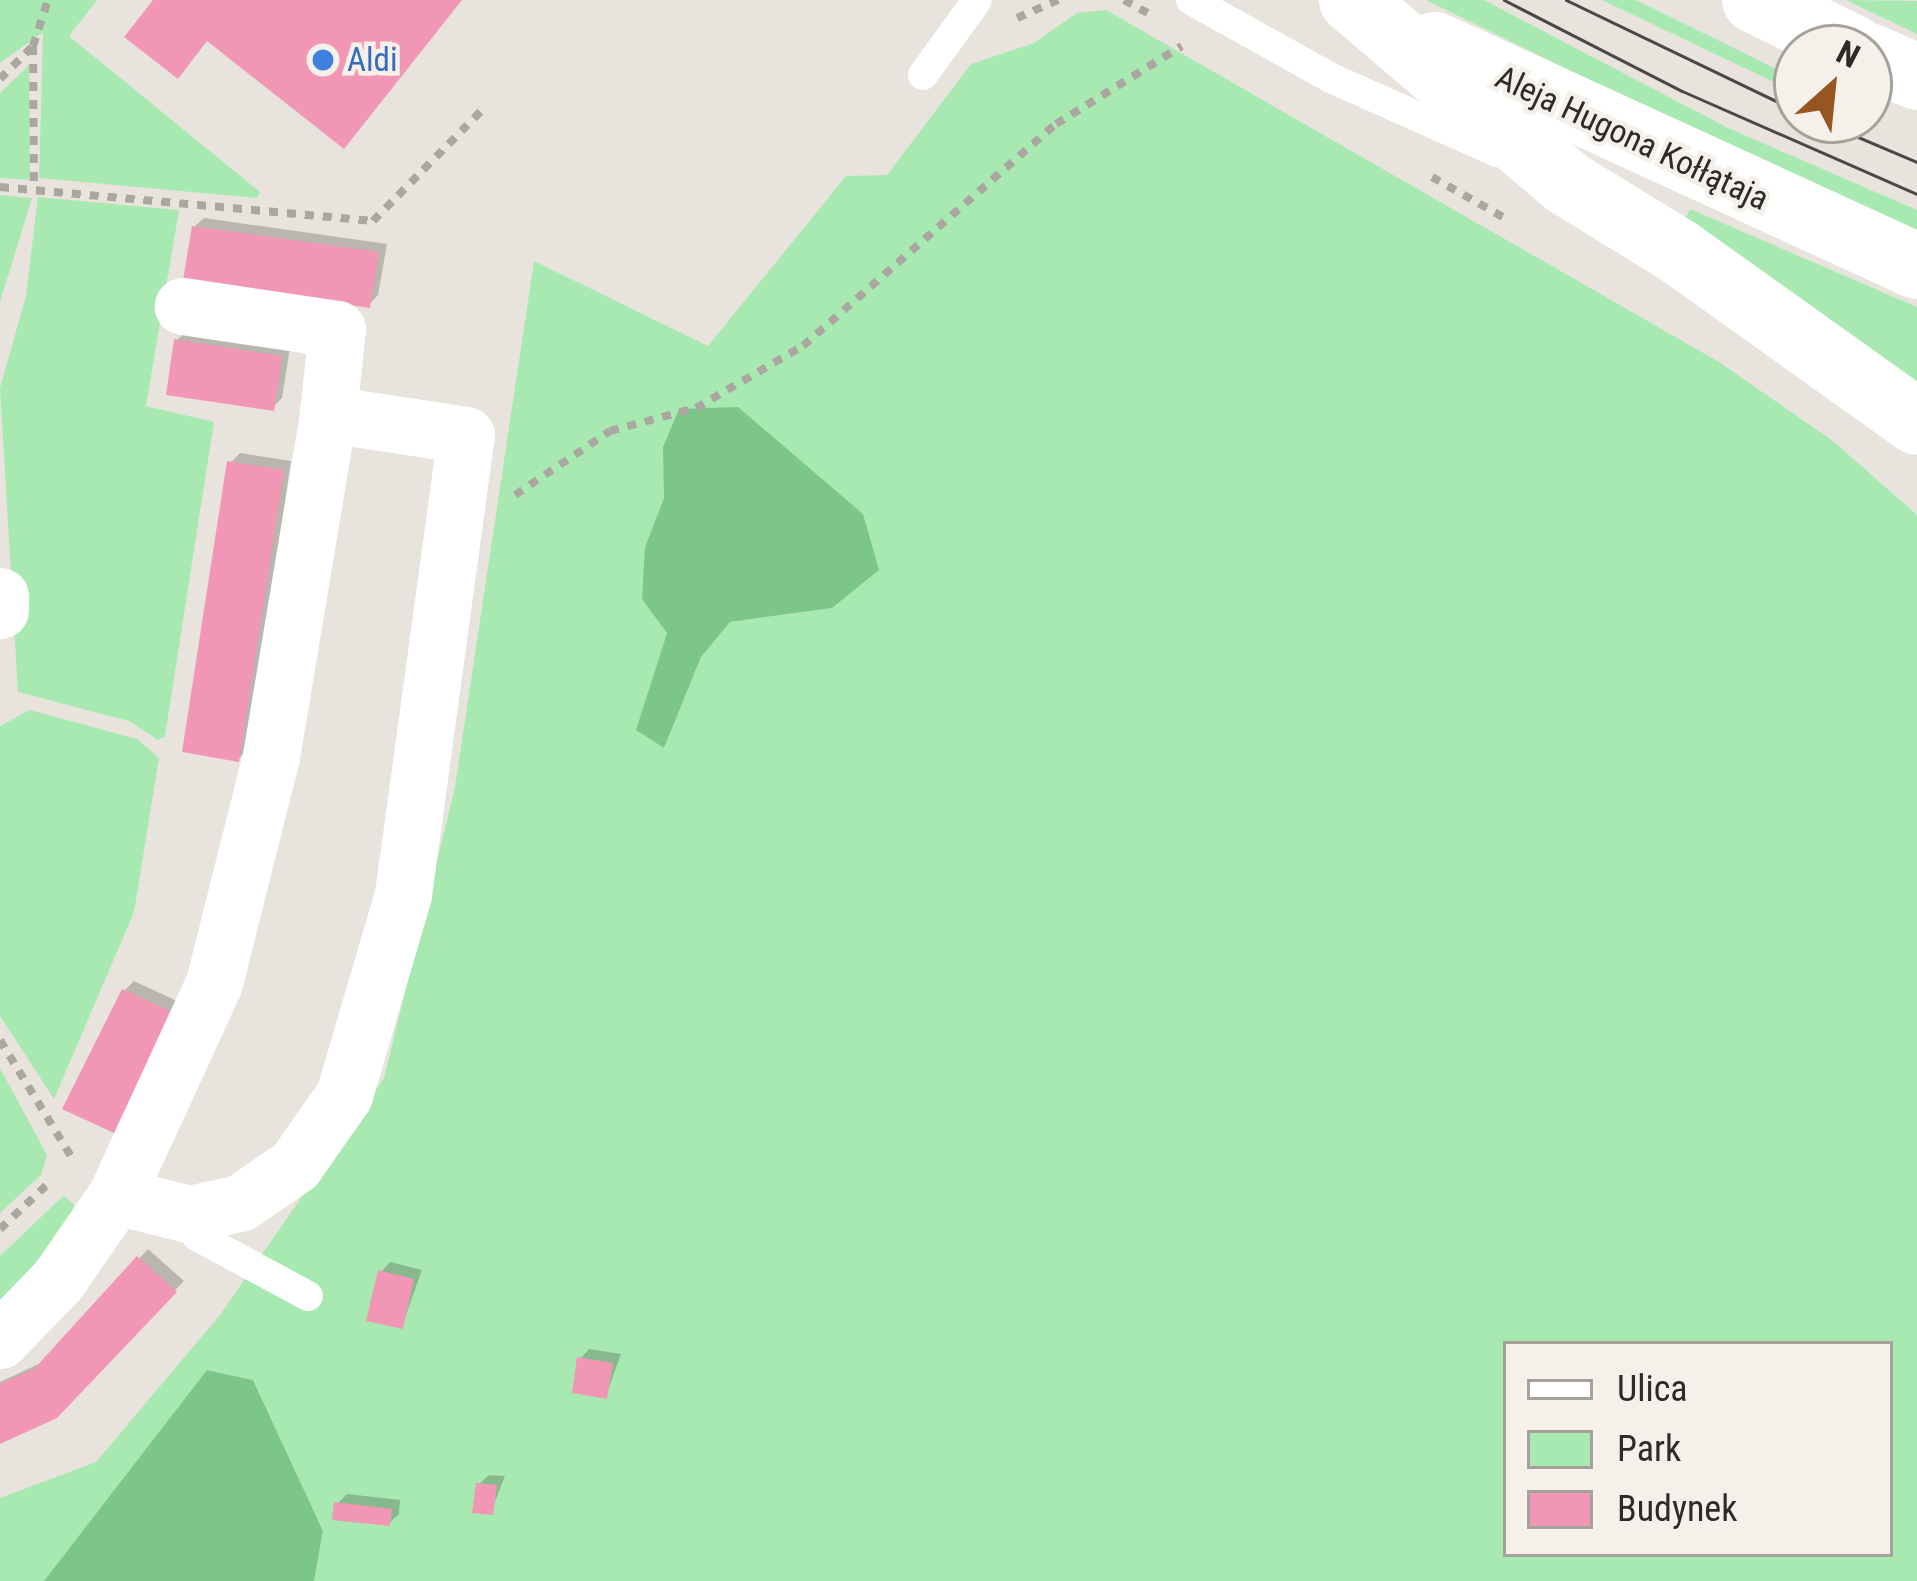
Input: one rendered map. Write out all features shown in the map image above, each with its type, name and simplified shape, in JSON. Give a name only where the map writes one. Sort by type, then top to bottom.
[{"type":"main road","points":[[1353,0],[1567,183],[1679,252],[1917,422]]},
{"type":"main road","name":"Aleja Hugona Kołłątaja","points":[[1353,0],[1474,65],[1917,266]]},
{"type":"main road","points":[[1755,0],[1802,24]]},
{"type":"street","points":[[0,1340],[58,1280],[116,1196],[214,982],[271,756],[328,414],[337,329],[183,306]]},
{"type":"street","points":[[116,1196],[189,1214],[240,1203],[295,1165],[344,1095],[403,894],[466,435],[328,414]]},
{"type":"street","points":[[0,596],[0,610]]},
{"type":"lane","points":[[923,74],[977,0]]},
{"type":"lane","points":[[1191,0],[1331,78],[1567,183]]},
{"type":"lane","points":[[189,1214],[197,1236],[308,1296]]},
{"type":"path","points":[[34,190],[33,46],[48,0]]},
{"type":"path","points":[[1010,15],[1036,15],[1058,0]]},
{"type":"path","points":[[451,547],[550,467],[610,431],[696,408],[802,346],[1056,124],[1193,38]]},
{"type":"path","points":[[0,79],[33,46]]},
{"type":"path","points":[[0,187],[374,221],[481,111]]},
{"type":"path","points":[[0,1040],[74,1160],[0,1229]]},
{"type":"green space","points":[[0,0],[97,0],[69,36],[260,192],[257,198],[39,178],[43,32],[0,63]]},
{"type":"green space","points":[[1426,0],[1484,0],[1728,128],[1917,210],[1917,241]]},
{"type":"green space","points":[[1602,0],[1636,0],[1773,67],[1773,82]]},
{"type":"green space","points":[[1846,0],[1917,1],[1917,34]]},
{"type":"green space","points":[[1106,10],[1719,362],[1833,441],[1917,515],[1917,1581],[314,1581],[323,1531],[253,1380],[208,1370],[44,1581],[0,1581],[0,1498],[96,1462],[220,1315],[384,1078],[455,787],[534,261],[708,346],[846,176],[887,175],[971,64],[1034,43],[1077,13]],"holes":[[[803,468],[863,514],[832,608],[730,622],[701,657],[664,748],[637,729],[667,633],[645,547],[664,498]]]},
{"type":"green space","points":[[29,65],[30,180],[0,178],[0,93]]},
{"type":"green space","points":[[0,195],[32,198],[0,302]]},
{"type":"green space","points":[[38,197],[179,210],[146,406],[214,422],[165,736],[158,740],[129,721],[18,692],[0,388],[26,296]]},
{"type":"green space","points":[[1690,209],[1917,307],[1917,388],[1683,223]]},
{"type":"green space","points":[[738,407],[863,514],[879,570],[832,608],[730,622],[701,657],[664,748],[636,730],[667,633],[642,599],[645,547],[664,498],[663,447],[679,409]]},
{"type":"green space","points":[[30,710],[137,739],[159,758],[134,912],[54,1099],[0,1016],[0,726]]},
{"type":"green space","points":[[0,1068],[47,1155],[41,1175],[0,1213]]},
{"type":"green space","points":[[63,1196],[74,1204],[70,1224],[0,1308],[0,1256]]},
{"type":"green space","points":[[207,1370],[253,1380],[323,1531],[314,1581],[44,1581]]},
{"type":"building","name":"Aldi","points":[[153,0],[462,0],[344,149],[207,41],[178,79],[124,37]]},
{"type":"building","points":[[192,226],[379,252],[370,308],[183,280]]},
{"type":"building","points":[[174,339],[282,356],[274,411],[166,395]]},
{"type":"building","points":[[227,461],[284,470],[239,762],[182,752]]},
{"type":"building","points":[[122,989],[172,1012],[114,1133],[62,1109]]},
{"type":"building","points":[[137,1256],[177,1292],[57,1418],[0,1444],[0,1384],[34,1369]]},
{"type":"building","points":[[378,1270],[414,1279],[403,1329],[366,1321]]},
{"type":"building","points":[[577,1357],[613,1363],[607,1399],[572,1393]]},
{"type":"building","points":[[476,1483],[497,1485],[493,1515],[472,1513]]},
{"type":"building","points":[[334,1502],[392,1509],[390,1526],[332,1520]]},
{"type":"tram line","points":[[1504,0],[1682,91],[1917,194]]},
{"type":"tram line","points":[[1566,0],[1773,99]]},
{"type":"tram line","points":[[1875,144],[1917,162]]},
{"type":"place","name":"Aldi","points":[[323,60]]}]
